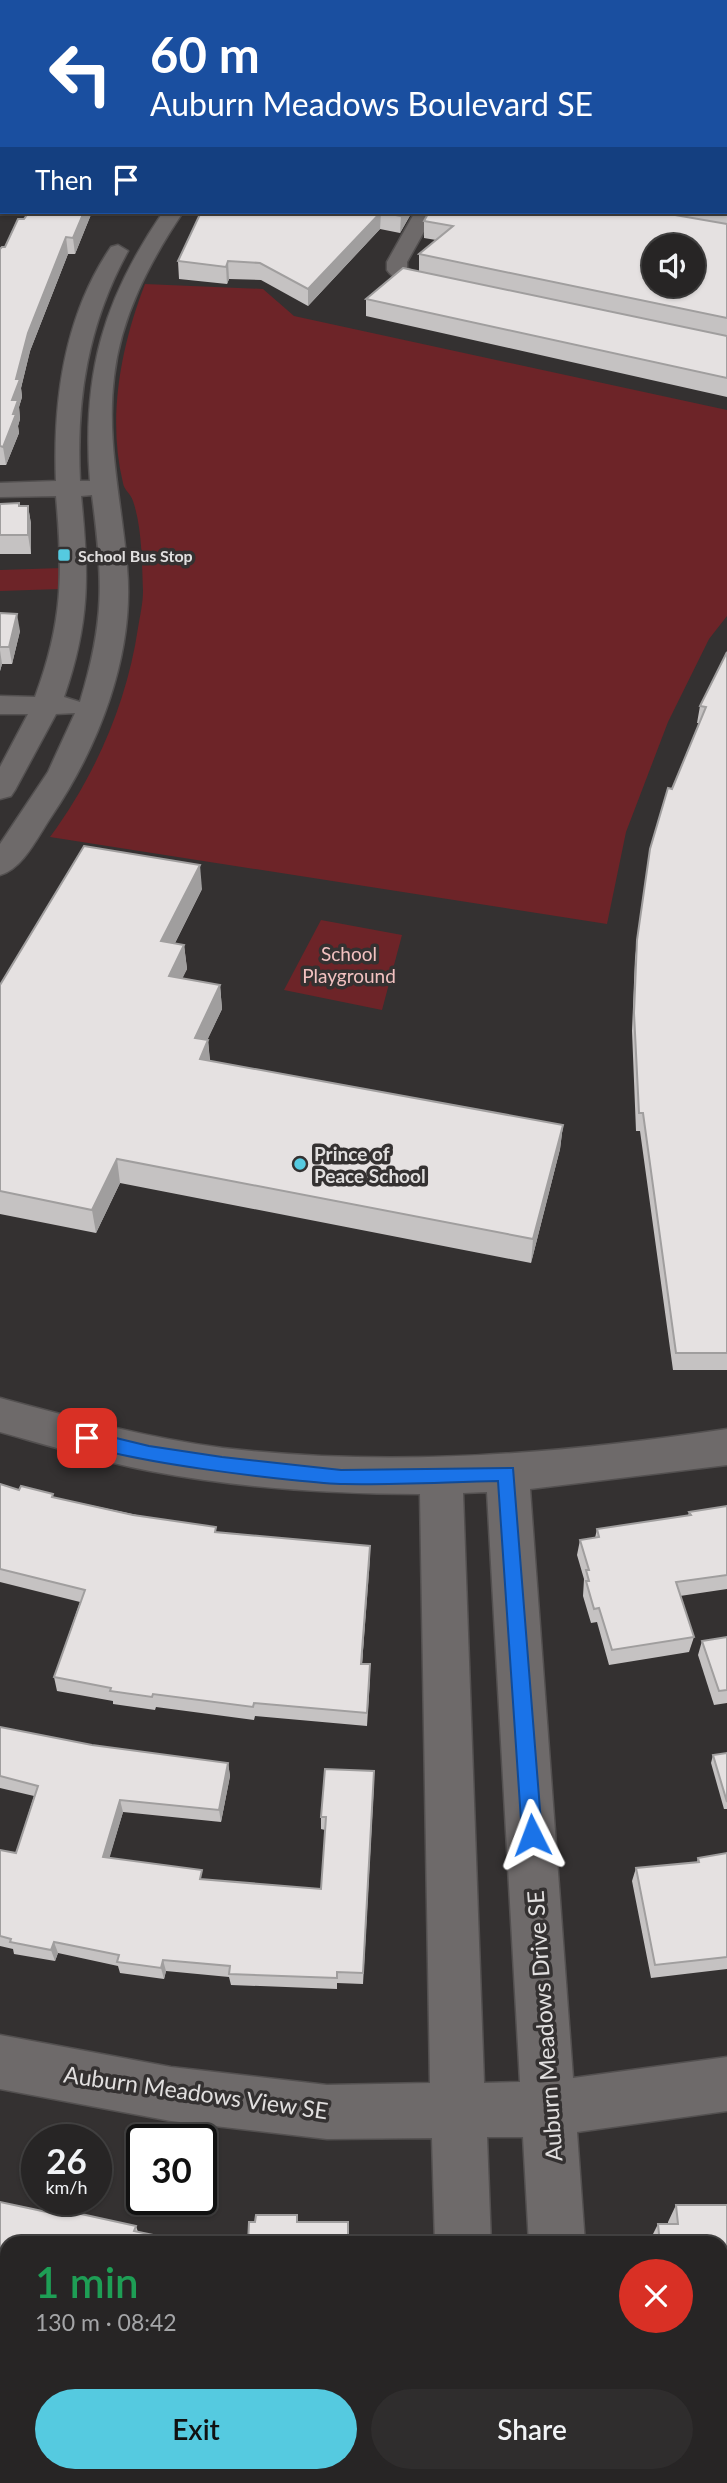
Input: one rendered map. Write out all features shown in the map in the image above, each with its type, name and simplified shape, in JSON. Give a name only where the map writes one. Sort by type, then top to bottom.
[{"type":"street","points":[[0,865],[58,782],[91,706],[109,649],[115,590],[97,424],[102,368],[109,336],[137,264],[172,214]]},
{"type":"street","points":[[424,214],[401,253],[397,270],[418,282],[472,293]]},
{"type":"street","points":[[0,790],[19,762],[46,706],[64,655],[74,597],[76,543],[68,489],[66,414],[78,340],[95,293],[139,219]]},
{"type":"street","points":[[0,490],[103,487]]},
{"type":"street","points":[[0,705],[91,706]]},
{"type":"street","points":[[0,1415],[149,1453],[246,1468],[341,1477],[441,1476],[617,1465],[727,1447]]},
{"type":"street","name":"Auburn Meadows Drive SE","points":[[507,1473],[557,2236]]},
{"type":"street","points":[[441,1476],[463,2236]]},
{"type":"street","name":"Auburn Meadows View SE","points":[[0,2062],[171,2094],[327,2112],[549,2109],[727,2084]]},
{"type":"green space","points":[[145,284],[263,289],[294,316],[727,410],[727,616],[709,639],[668,722],[626,832],[607,924],[50,837],[81,789],[107,738],[133,656],[143,591],[142,557],[136,511],[124,485],[116,433],[123,357]]},
{"type":"green space","points":[[62,568],[61,589],[0,591],[0,570]]},
{"type":"green space","name":"School Playground","points":[[321,920],[402,935],[382,1010],[284,990]]},
{"type":"building","points":[[28,214],[83,214],[73,238],[66,237],[28,333],[16,379],[20,379],[12,400],[18,400],[13,414],[16,414],[3,447],[0,446],[0,249],[5,247],[18,219],[24,219]]},
{"type":"building","points":[[200,214],[379,214],[308,289],[260,263],[228,261],[226,267],[178,261]]},
{"type":"building","points":[[428,214],[670,214],[727,224],[727,318],[419,254],[453,226],[424,221]]},
{"type":"building","points":[[403,268],[727,336],[727,378],[366,299]]},
{"type":"building","points":[[19,503],[19,506],[28,506],[28,535],[0,535],[0,504]]},
{"type":"building","points":[[0,613],[17,614],[9,647],[0,647]]},
{"type":"building","points":[[727,652],[727,1353],[676,1353],[643,1113],[639,1113],[634,1013],[637,940],[650,849],[668,788],[672,789],[706,707],[700,706]]},
{"type":"building","points":[[84,846],[200,865],[161,941],[184,945],[169,976],[220,985],[195,1038],[208,1040],[200,1059],[563,1125],[533,1239],[117,1159],[92,1210],[0,1191],[0,985]]},
{"type":"building","points":[[0,1484],[19,1490],[21,1486],[53,1494],[52,1497],[133,1515],[216,1527],[215,1532],[370,1546],[361,1664],[370,1664],[367,1713],[254,1703],[253,1707],[153,1694],[152,1697],[110,1691],[111,1688],[54,1677],[85,1590],[0,1569]]},
{"type":"building","points":[[727,1506],[727,1575],[676,1582],[694,1637],[612,1650],[599,1608],[594,1609],[586,1581],[589,1581],[586,1570],[589,1570],[580,1540],[599,1537],[597,1529],[691,1515],[689,1512]]},
{"type":"building","points":[[727,1637],[727,1690],[719,1691],[702,1641]]},
{"type":"building","points":[[0,1727],[92,1745],[228,1763],[219,1810],[120,1800],[103,1857],[202,1870],[200,1879],[321,1889],[326,1817],[321,1817],[325,1769],[374,1771],[363,1973],[337,1972],[337,1978],[229,1974],[230,1966],[163,1960],[161,1968],[117,1962],[119,1955],[54,1942],[51,1950],[10,1942],[11,1939],[0,1936],[0,1850],[16,1853],[38,1786],[0,1776]]},
{"type":"building","points":[[727,1753],[727,1802],[713,1755]]},
{"type":"building","points":[[727,1853],[727,1957],[655,1965],[636,1868],[699,1862],[698,1858]]},
{"type":"building","points":[[0,2202],[21,2206],[21,2215],[86,2215],[136,2226],[134,2231],[158,2236],[0,2236]]},
{"type":"building","points":[[676,2205],[727,2205],[727,2236],[659,2236],[658,2224],[678,2224]]},
{"type":"building","points":[[256,2215],[297,2215],[297,2222],[348,2222],[348,2236],[248,2236],[249,2222],[255,2222]]},
{"type":"place","name":"School Bus Stop","points":[[64,555]]},
{"type":"place","name":"Prince of Peace School","points":[[300,1164]]},
{"type":"route","points":[[87,1438],[149,1453],[222,1465],[341,1477],[507,1473],[532,1835]]}]
